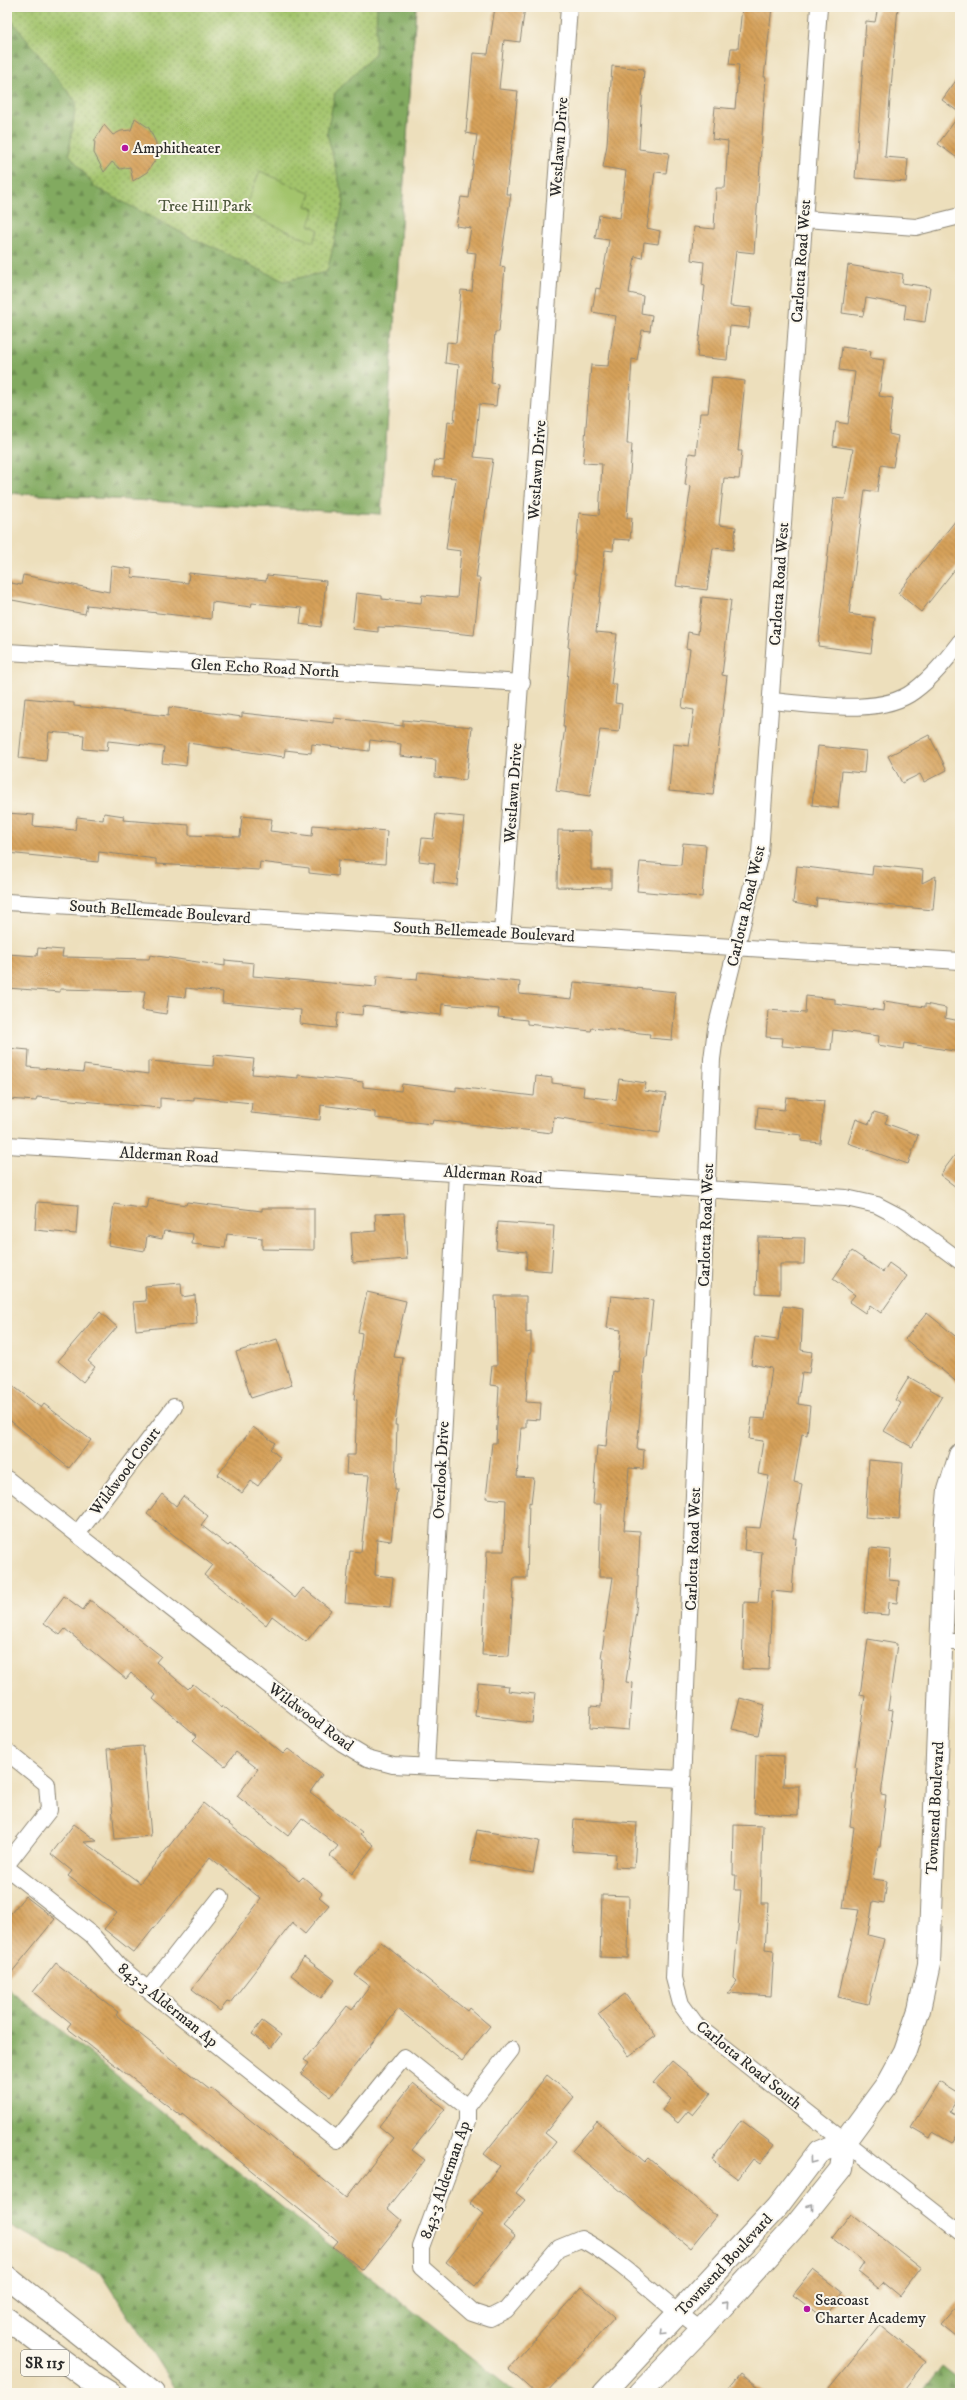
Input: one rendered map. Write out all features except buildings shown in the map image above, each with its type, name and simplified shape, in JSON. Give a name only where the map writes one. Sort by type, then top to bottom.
[{"type":"main road","name":"Townsend Boulevard","points":[[640,2393],[701,2330],[792,2230],[840,2169],[845,2142],[887,2084],[905,2051],[919,2010],[929,1964],[951,1642],[949,1490],[960,1455]]},
{"type":"main road","name":"Townsend Boulevard","points":[[604,2393],[777,2207],[819,2152],[845,2142]]},
{"type":"main road","points":[[7,2277],[153,2393]]},
{"type":"main road","points":[[7,2319],[89,2380],[110,2393]]},
{"type":"main road","name":"SR 115","points":[[7,2333],[84,2393]]},
{"type":"street","name":"Westlawn Drive","points":[[502,933],[522,683],[569,7]]},
{"type":"street","name":"Carlotta Road West","points":[[683,1779],[708,1190],[712,1059],[716,1029],[738,947],[760,853],[819,7]]},
{"type":"street","points":[[805,219],[916,227],[960,216]]},
{"type":"street","points":[[771,701],[847,706],[886,704],[913,692],[929,679],[960,642]]},
{"type":"street","name":"Glen Echo Road North","points":[[7,652],[522,683]]},
{"type":"street","name":"South Bellemeade Boulevard","points":[[7,902],[960,961]]},
{"type":"street","name":"Alderman Road","points":[[7,1145],[457,1172],[708,1190],[826,1196],[877,1206],[921,1230],[960,1261]]},
{"type":"street","name":"Overlook Drive","points":[[426,1767],[457,1172]]},
{"type":"street","name":"Wildwood Court","points":[[77,1534],[174,1407]]},
{"type":"street","name":"Wildwood Road","points":[[7,1479],[342,1743],[366,1758],[393,1765],[683,1779]]},
{"type":"street","points":[[7,1752],[47,1784],[49,1810],[7,1864]]},
{"type":"street","name":"Carlotta Road South","points":[[683,1779],[674,1978],[681,2004],[697,2026],[960,2232]]},
{"type":"street","name":"843-3 Alderman Ap","points":[[7,1868],[92,1935],[120,1967],[337,2140],[404,2057],[467,2107],[467,2121],[421,2247],[422,2267],[472,2312],[490,2318],[506,2310],[560,2248],[581,2239],[597,2247],[678,2315],[701,2330]]},
{"type":"street","points":[[148,1990],[221,1897]]},
{"type":"street","points":[[467,2107],[511,2050]]},
{"type":"green space","name":"Tree Hill Park","points":[[7,7],[416,7],[381,514],[7,493]]},
{"type":"green space","name":"Tree Hill Park","points":[[377,7],[416,7],[381,514],[7,493],[7,15],[76,102],[69,154],[96,188],[190,237],[284,281],[327,272],[344,201],[327,133],[335,93],[375,54]]},
{"type":"green space","points":[[260,171],[311,194],[306,206],[315,209],[309,225],[319,230],[313,242],[243,212]]},
{"type":"green space","points":[[7,1988],[516,2393],[178,2393],[101,2273],[7,2224]]},
{"type":"green space","points":[[942,2366],[960,2380],[960,2393],[921,2393]]},
{"type":"place","name":"Amphitheater","points":[[125,148]]},
{"type":"place","name":"Seacoast Charter Academy","points":[[807,2309]]}]
